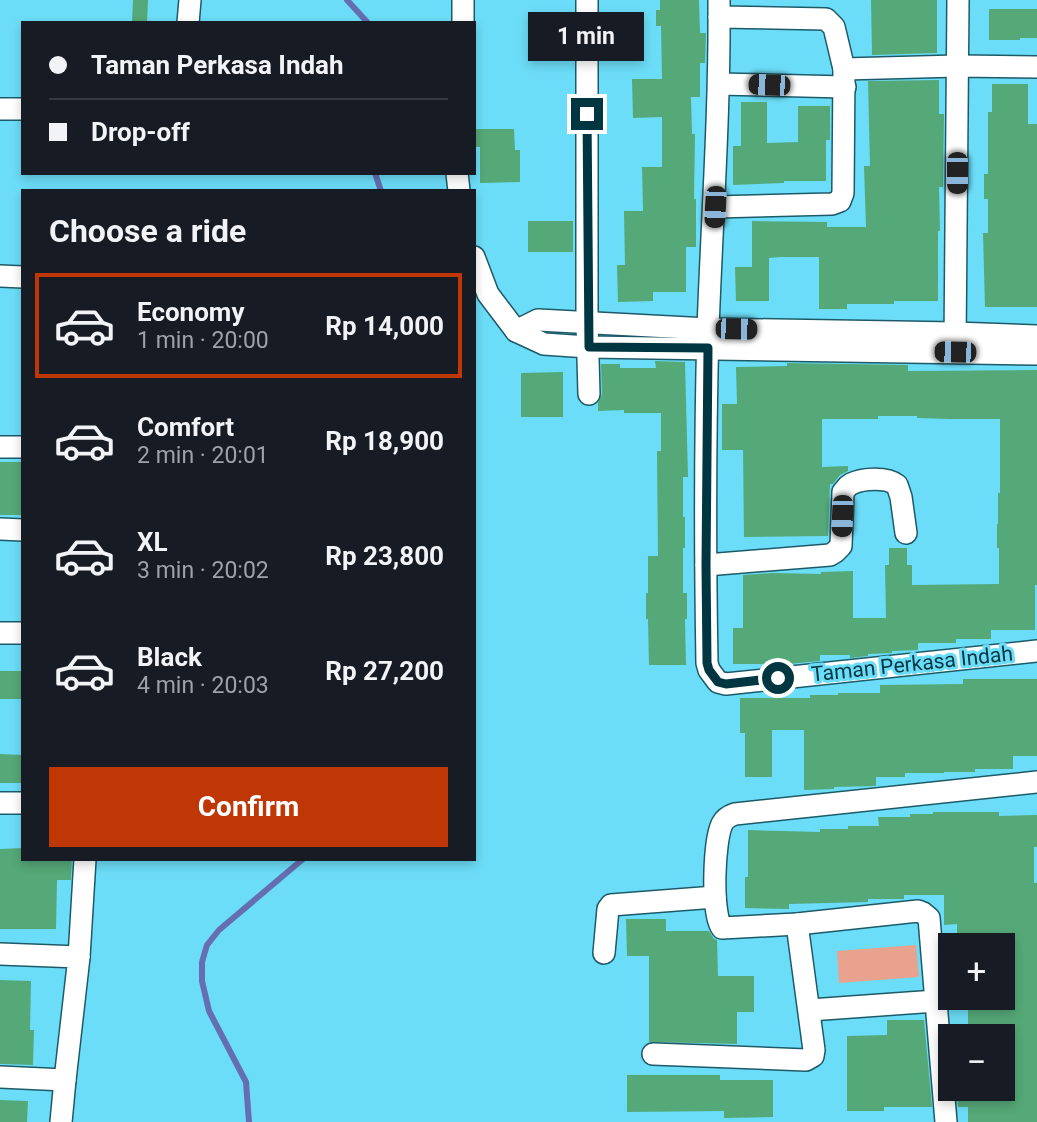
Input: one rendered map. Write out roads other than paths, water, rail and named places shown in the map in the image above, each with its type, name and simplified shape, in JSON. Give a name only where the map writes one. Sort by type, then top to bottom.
[{"type":"street","points":[[188,21],[190,0]]},
{"type":"street","points":[[463,0],[463,21]]},
{"type":"street","points":[[587,0],[589,394]]},
{"type":"street","points":[[955,343],[958,0]]},
{"type":"street","points":[[715,207],[832,204],[840,201],[843,193],[845,78],[834,27],[826,19],[719,8]]},
{"type":"street","name":"Taman Perkasa Indah","points":[[719,8],[715,207],[708,339],[706,565],[709,670],[718,682],[726,684],[1037,651]]},
{"type":"street","points":[[719,84],[845,78],[957,66],[1037,67]]},
{"type":"street","points":[[0,109],[21,109]]},
{"type":"street","points":[[476,262],[488,294],[516,331],[544,344],[639,347],[708,339],[955,343],[1037,336]]},
{"type":"street","points":[[0,276],[21,277]]},
{"type":"street","points":[[516,331],[538,320],[638,326],[708,339]]},
{"type":"street","points":[[638,326],[639,347]]},
{"type":"street","points":[[955,343],[1037,354]]},
{"type":"street","points":[[0,447],[21,447]]},
{"type":"street","points":[[706,565],[830,555],[841,546],[843,492],[851,484],[869,480],[892,481],[897,485],[906,533]]},
{"type":"street","points":[[0,529],[21,530]]},
{"type":"street","points":[[0,633],[21,633]]},
{"type":"street","points":[[946,1122],[929,918],[918,911],[797,924],[722,928],[718,923],[715,897],[717,850],[722,826],[729,816],[1037,782]]},
{"type":"street","points":[[0,803],[21,803]]},
{"type":"street","points":[[61,1122],[79,957],[85,861]]},
{"type":"street","points":[[604,953],[608,909],[611,905],[715,897]]},
{"type":"street","points":[[653,1054],[806,1060],[813,1056],[810,1010],[797,924]]},
{"type":"street","points":[[0,954],[79,957]]},
{"type":"street","points":[[810,1010],[936,1000]]},
{"type":"street","points":[[0,1077],[65,1080]]},
{"type":"waterway","points":[[347,0],[366,21]]},
{"type":"waterway","points":[[376,175],[380,189]]},
{"type":"waterway","points":[[249,1122],[246,1082],[209,1011],[202,981],[202,962],[207,945],[219,930],[301,861]]}]
